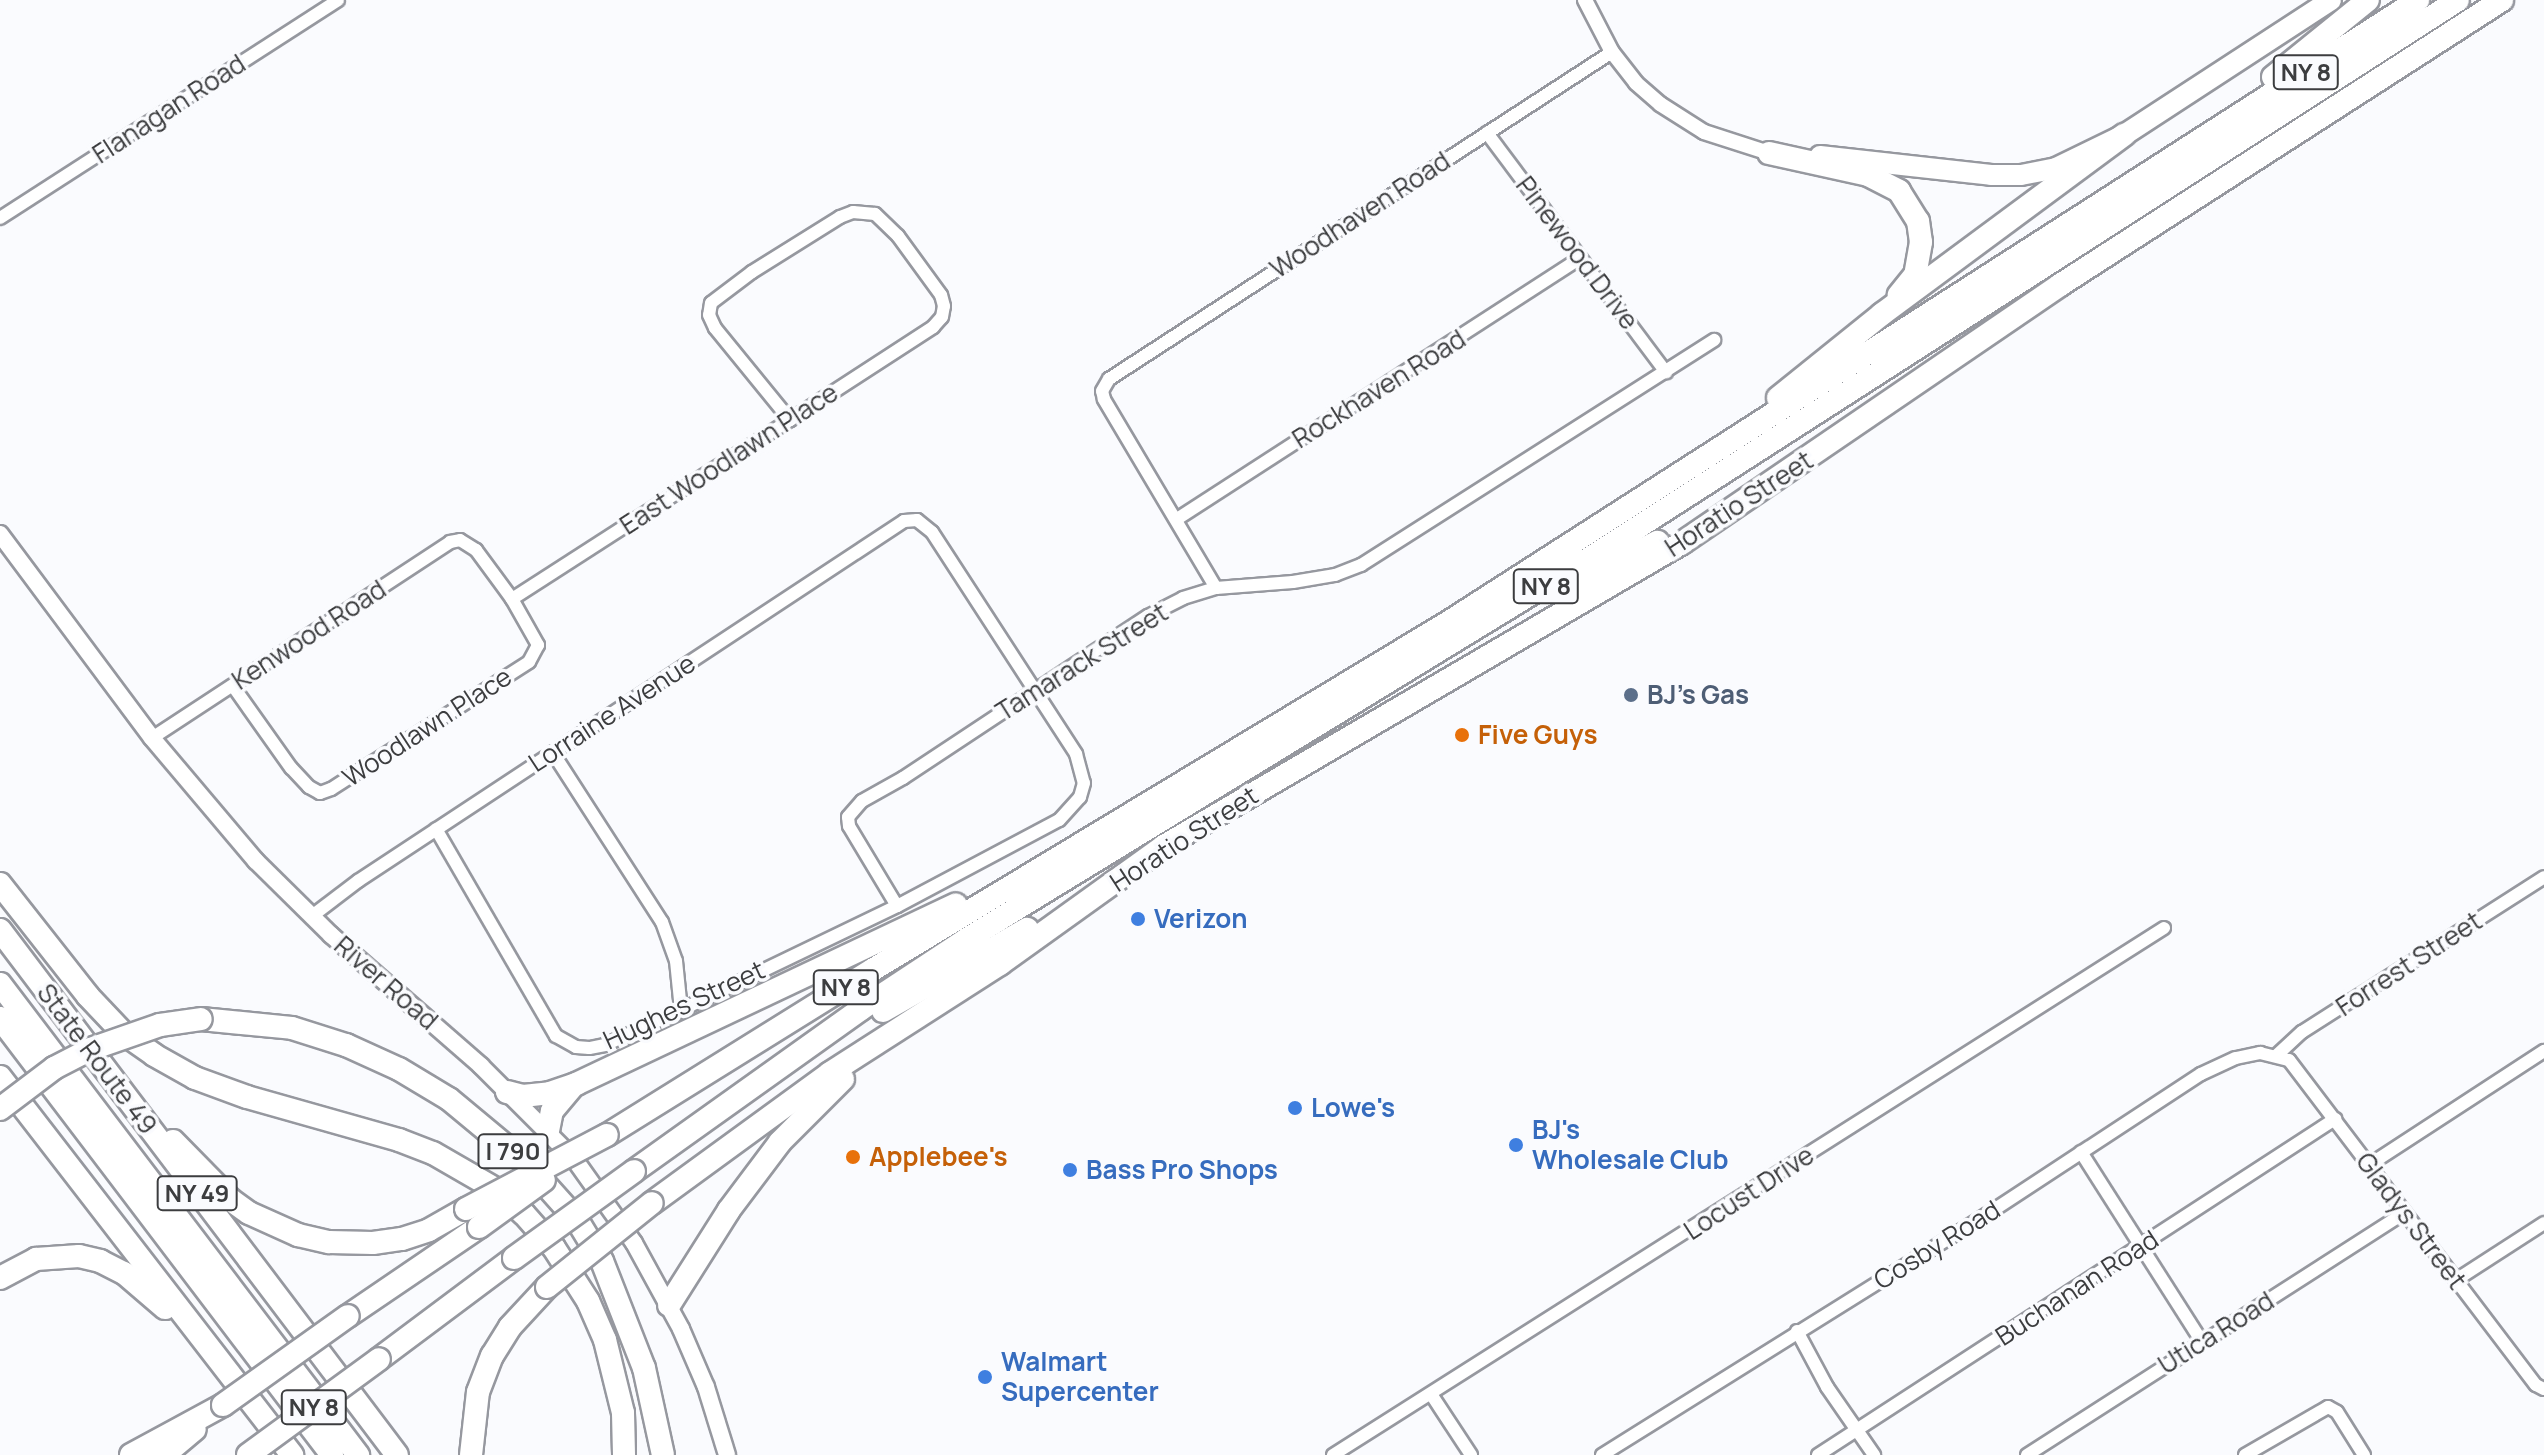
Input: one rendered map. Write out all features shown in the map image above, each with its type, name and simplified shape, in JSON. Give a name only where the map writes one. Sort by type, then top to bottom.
[{"type":"highway","points":[[1683,473],[1882,314],[2124,135],[2331,0]]},
{"type":"highway","points":[[2194,143],[2217,119],[2368,0]]},
{"type":"highway","name":"NY 8","points":[[164,1455],[223,1405],[348,1316],[472,1218],[1465,612],[2418,0]]},
{"type":"highway","name":"NY 8","points":[[248,1455],[514,1258],[874,1000],[1086,864],[1502,614],[2458,0]]},
{"type":"highway","name":"Horatio Street","points":[[895,1031],[964,988],[1164,846],[1338,742],[1580,605],[1782,477],[2060,285],[2502,0]]},
{"type":"highway","points":[[1769,153],[1991,175],[2021,175],[2056,168],[2124,135]]},
{"type":"highway","points":[[1769,153],[1868,175],[1889,184],[1910,204],[1918,221],[1921,256],[1915,275],[1882,314]]},
{"type":"highway","points":[[1502,614],[1543,599],[1782,477]]},
{"type":"highway","points":[[507,1092],[523,1096],[550,1093],[576,1084],[870,947],[1087,840]]},
{"type":"highway","points":[[790,1060],[1123,876]]},
{"type":"highway","points":[[0,884],[88,996],[123,1033],[154,1055],[195,1078],[247,1097],[399,1140],[433,1153],[497,1190],[524,1214],[554,1248],[588,1301],[605,1340],[623,1413],[624,1455]]},
{"type":"highway","name":"State Route 49","points":[[0,930],[397,1455]]},
{"type":"highway","points":[[0,984],[358,1455]]},
{"type":"highway","points":[[0,1018],[332,1455]]},
{"type":"highway","name":"I 790","points":[[0,1109],[54,1068],[91,1049],[160,1025],[201,1019],[257,1022],[323,1036],[399,1069],[486,1126],[553,1189],[602,1261],[644,1368],[663,1455]]},
{"type":"highway","points":[[471,1455],[478,1392],[492,1356],[510,1327],[547,1287],[652,1203],[830,1073],[895,1031]]},
{"type":"highway","points":[[669,1305],[729,1210],[780,1142],[819,1101],[895,1031]]},
{"type":"highway","points":[[105,1070],[231,1200],[270,1224],[329,1242],[373,1243],[472,1218]]},
{"type":"highway","name":"NY 49","points":[[0,1077],[292,1455]]},
{"type":"highway","points":[[548,1131],[552,1111],[576,1084]]},
{"type":"highway","points":[[0,1278],[46,1258],[79,1256],[100,1261],[149,1291],[232,1376]]},
{"type":"highway","points":[[602,1261],[645,1340],[660,1383],[674,1455]]},
{"type":"highway","points":[[131,1455],[223,1405]]},
{"type":"main road","name":"River Road","points":[[0,534],[152,738],[256,861],[548,1131],[602,1195],[669,1305],[706,1387],[727,1455]]},
{"type":"street","name":"Flanagan Road","points":[[0,218],[338,0]]},
{"type":"street","points":[[1585,0],[1612,52],[1636,83],[1674,115],[1736,145],[1769,153]]},
{"type":"street","name":"Woodhaven Road","points":[[1177,519],[1104,399],[1102,391],[1109,379],[1612,52]]},
{"type":"street","name":"Pinewood Drive","points":[[1487,133],[1666,372]]},
{"type":"street","name":"East Woodlawn Place","points":[[512,599],[790,420],[933,327],[943,315],[941,295],[898,236],[886,223],[867,212],[840,217],[716,296],[711,303],[713,324],[790,420]]},
{"type":"street","name":"Rockhaven Road","points":[[1177,519],[1580,258]]},
{"type":"street","name":"Tamarack Street","points":[[897,906],[849,826],[848,817],[853,808],[1148,616],[1216,588],[1293,582],[1335,575],[1361,565],[1714,340]]},
{"type":"street","points":[[1177,519],[1216,588]]},
{"type":"street","name":"Hughes Street","points":[[436,829],[556,1036],[576,1047],[605,1045],[681,1010],[897,906],[1059,820],[1080,797],[1083,772],[1076,754],[932,532],[917,520]]},
{"type":"street","name":"Lorraine Avenue","points":[[312,916],[436,829],[904,521],[917,520]]},
{"type":"street","name":"Kenwood Road","points":[[152,738],[450,542],[467,543]]},
{"type":"street","name":"Woodlawn Place","points":[[233,686],[309,787],[320,793],[331,789],[529,662],[538,645],[512,599],[467,543]]},
{"type":"street","points":[[553,753],[662,922],[676,961],[681,1010]]},
{"type":"street","name":"Forrest Street","points":[[2277,1055],[2302,1032],[2544,877]]},
{"type":"street","name":"Locust Drive","points":[[1333,1455],[2164,928]]},
{"type":"street","points":[[2369,1165],[2544,1051]]},
{"type":"street","name":"Cosby Road","points":[[1602,1455],[2201,1074],[2236,1058],[2260,1053],[2277,1055]]},
{"type":"street","name":"Gladys Street","points":[[2277,1055],[2289,1060],[2536,1385],[2544,1389]]},
{"type":"street","name":"Buchanan Road","points":[[1818,1455],[2335,1119]]},
{"type":"street","points":[[2081,1152],[2202,1342]]},
{"type":"street","name":"Utica Road","points":[[2027,1455],[2405,1212]]},
{"type":"street","points":[[2456,1280],[2544,1223]]},
{"type":"street","points":[[1797,1331],[1827,1387],[1874,1455]]},
{"type":"street","points":[[1431,1394],[1471,1455]]},
{"type":"street","points":[[2245,1455],[2328,1407],[2337,1412],[2364,1455]]},
{"type":"place","name":"BJ's Gas","points":[[1631,695]]},
{"type":"place","name":"Five Guys","points":[[1462,735]]},
{"type":"place","name":"Verizon","points":[[1138,919]]},
{"type":"place","name":"Lowe's","points":[[1295,1108]]},
{"type":"place","name":"BJ's Wholesale Club","points":[[1516,1145]]},
{"type":"place","name":"Applebee's","points":[[853,1157]]},
{"type":"place","name":"Bass Pro Shops","points":[[1070,1170]]},
{"type":"place","name":"Walmart Supercenter","points":[[985,1377]]}]
